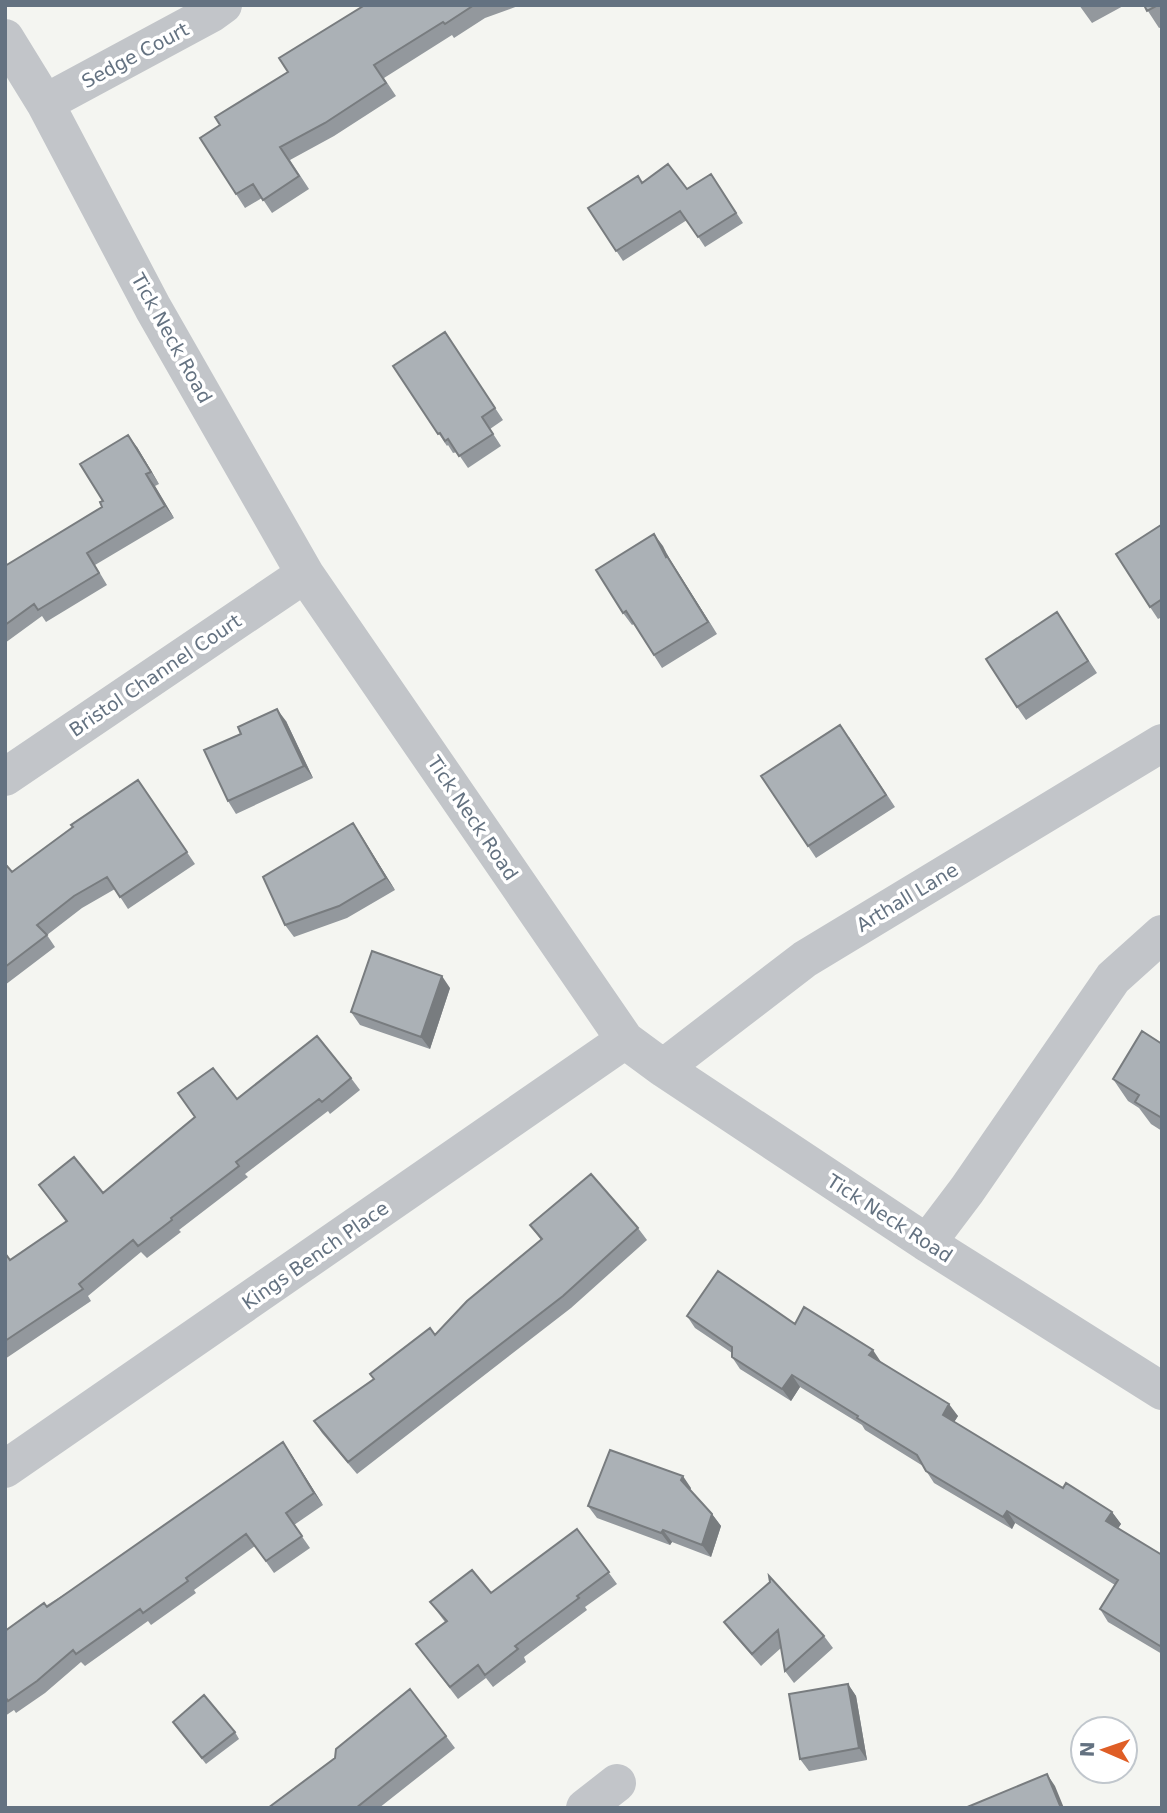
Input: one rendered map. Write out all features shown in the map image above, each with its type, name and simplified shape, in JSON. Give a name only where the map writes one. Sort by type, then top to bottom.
[{"type":"street","name":"Sedge Court","points":[[45,103],[223,5]]},
{"type":"street","name":"Tick Neck Road","points":[[5,38],[45,103],[153,307],[305,574],[625,1040],[927,1243],[1162,1391]]},
{"type":"street","name":"Bristol Channel Court","points":[[5,777],[305,574]]},
{"type":"street","name":"Arthall Lane","points":[[663,1068],[805,959],[1162,743]]},
{"type":"street","points":[[927,1243],[967,1190],[1113,978],[1162,934]]},
{"type":"street","name":"Kings Bench Place","points":[[5,1469],[625,1040]]},
{"type":"street","points":[[585,1808],[617,1783]]},
{"type":"building","points":[[365,5],[474,5],[374,65],[386,83],[325,123],[280,147],[299,176],[263,200],[253,184],[236,194],[200,138],[220,125],[215,117],[288,72],[279,58]]},
{"type":"building","points":[[1144,5],[1158,5],[1147,11]]},
{"type":"building","points":[[668,164],[687,189],[711,174],[736,213],[698,237],[680,211],[616,251],[588,208],[638,176],[642,183]]},
{"type":"building","points":[[445,332],[495,408],[482,417],[493,434],[459,456],[448,439],[445,441],[440,433],[438,434],[393,366]]},
{"type":"building","points":[[128,435],[151,472],[146,474],[165,506],[87,553],[99,573],[38,610],[34,604],[5,625],[5,566],[102,507],[100,502],[103,501],[80,464]]},
{"type":"building","points":[[1161,525],[1162,599],[1150,607],[1116,554]]},
{"type":"building","points":[[654,534],[708,622],[654,655],[596,570]]},
{"type":"building","points":[[1057,612],[1088,661],[1017,707],[986,659]]},
{"type":"building","points":[[277,709],[304,766],[228,801],[204,750],[241,734],[238,727]]},
{"type":"building","points":[[840,725],[886,795],[808,846],[761,776]]},
{"type":"building","points":[[138,780],[187,852],[120,897],[107,877],[74,896],[37,925],[47,935],[5,967],[5,867],[12,872],[73,827],[71,825]]},
{"type":"building","points":[[353,823],[386,878],[339,906],[285,925],[263,877]]},
{"type":"building","points":[[372,951],[442,976],[421,1037],[351,1012]]},
{"type":"building","points":[[1142,1031],[1162,1044],[1162,1118],[1135,1102],[1139,1095],[1113,1079]]},
{"type":"building","points":[[317,1036],[351,1078],[322,1102],[319,1099],[236,1162],[239,1166],[138,1246],[133,1240],[79,1284],[83,1289],[5,1341],[5,1253],[10,1260],[67,1221],[39,1185],[74,1157],[103,1193],[195,1117],[178,1093],[213,1068],[237,1099]]},
{"type":"building","points":[[591,1174],[638,1228],[563,1296],[348,1462],[314,1421],[374,1379],[370,1374],[430,1328],[435,1335],[467,1301],[542,1239],[530,1225]]},
{"type":"building","points":[[718,1271],[795,1324],[804,1307],[873,1350],[869,1355],[949,1404],[943,1415],[1063,1488],[1066,1483],[1112,1512],[1106,1521],[1162,1555],[1160,1646],[1100,1609],[1118,1580],[1007,1511],[1003,1517],[926,1471],[917,1455],[792,1375],[782,1389],[732,1357],[732,1347],[687,1316]]},
{"type":"building","points":[[283,1442],[314,1493],[286,1513],[302,1536],[266,1561],[246,1534],[143,1613],[140,1609],[76,1654],[73,1650],[37,1681],[8,1701],[5,1698],[5,1631],[44,1603],[47,1607]]},
{"type":"building","points":[[610,1450],[683,1476],[681,1480],[712,1514],[702,1545],[588,1506]]},
{"type":"building","points":[[577,1529],[609,1572],[515,1646],[518,1649],[485,1675],[478,1665],[450,1687],[416,1644],[447,1621],[430,1602],[472,1570],[491,1593]]},
{"type":"building","points":[[769,1576],[824,1636],[785,1671],[778,1630],[752,1654],[724,1622],[770,1582]]},
{"type":"building","points":[[848,1684],[859,1748],[800,1759],[789,1694]]},
{"type":"building","points":[[410,1689],[446,1736],[356,1808],[268,1808],[335,1758],[336,1749]]},
{"type":"building","points":[[204,1695],[235,1732],[202,1758],[173,1722]]},
{"type":"building","points":[[1047,1774],[1061,1808],[965,1808]]}]
